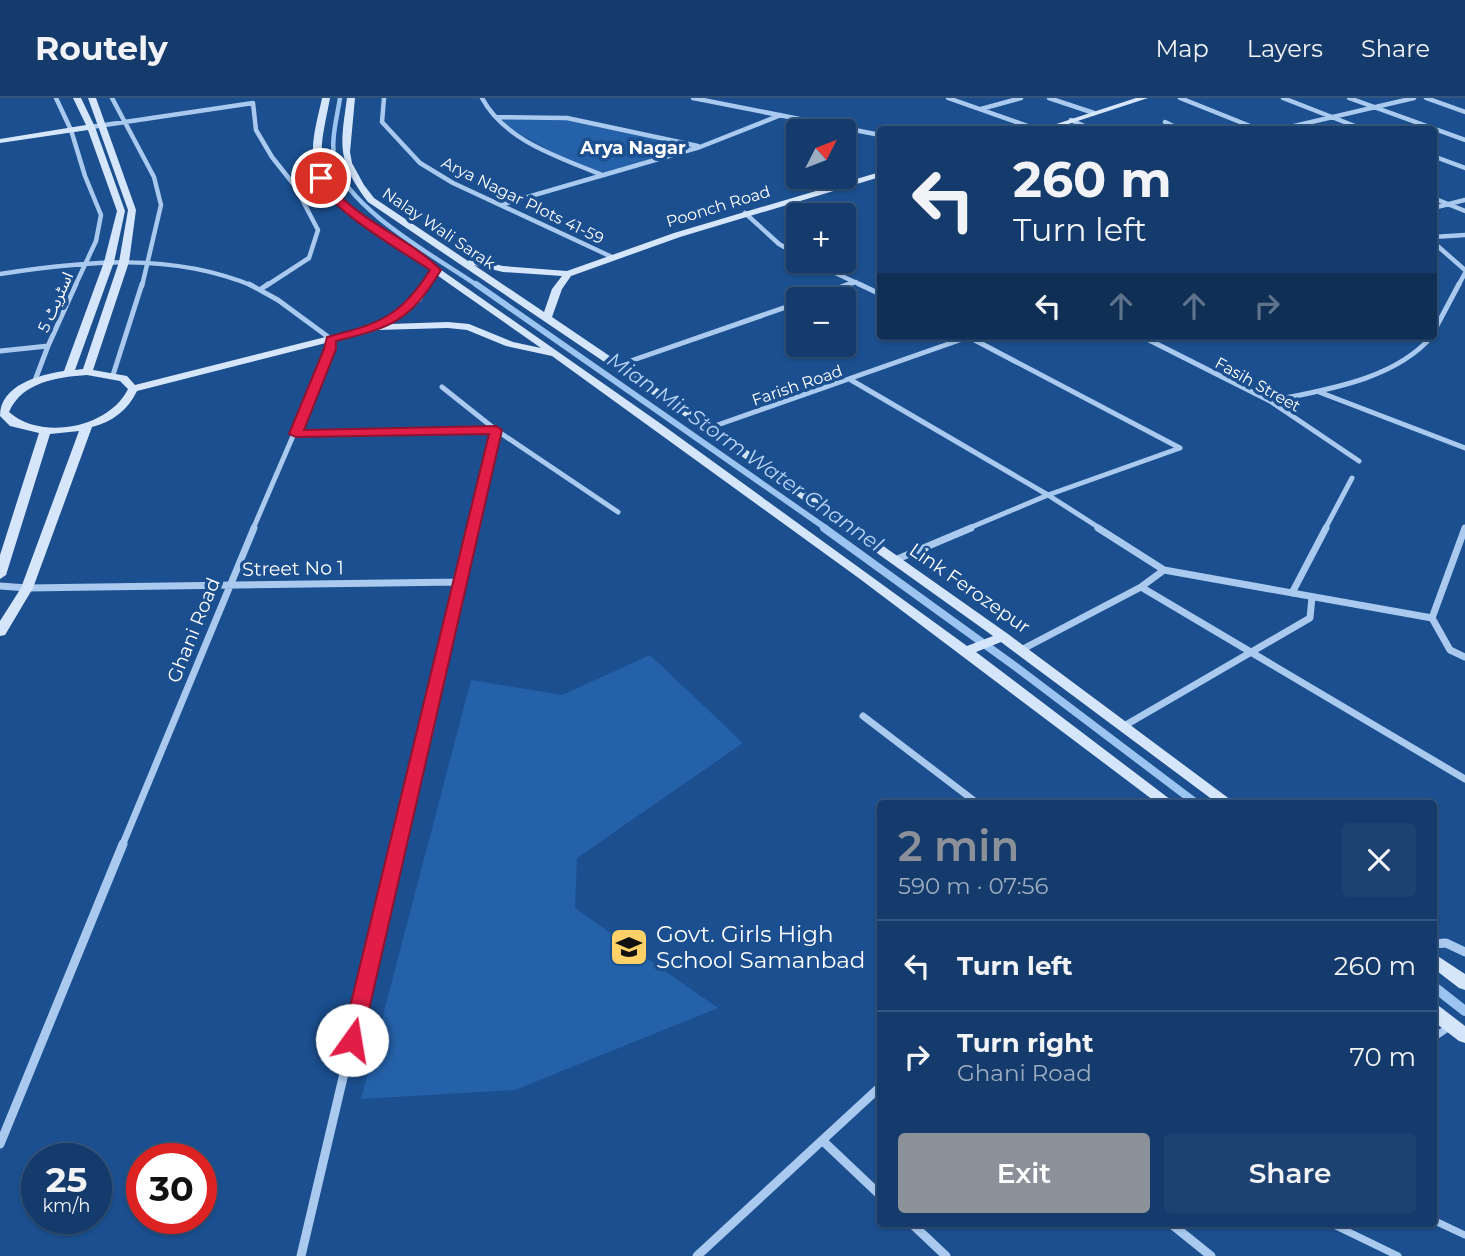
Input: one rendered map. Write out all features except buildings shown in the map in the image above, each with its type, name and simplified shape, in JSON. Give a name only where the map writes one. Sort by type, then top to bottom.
[{"type":"main road","points":[[68,374],[109,262],[121,211],[91,127],[77,98]]},
{"type":"main road","points":[[87,372],[124,262],[132,210],[92,98]]},
{"type":"main road","name":"Nalay Wali Sarak","points":[[326,98],[316,159],[321,178],[329,192],[351,211],[558,355]]},
{"type":"main road","name":"Nalay Wali Sarak","points":[[351,98],[343,145],[353,176],[372,200],[546,319]]},
{"type":"main road","points":[[1052,126],[1144,98]]},
{"type":"main road","points":[[0,141],[91,127]]},
{"type":"main road","name":"Poonch Road","points":[[454,255],[474,263],[503,269],[568,274],[745,213],[877,175]]},
{"type":"main road","points":[[377,327],[418,299],[436,270]]},
{"type":"main road","points":[[546,319],[557,289],[568,274]]},
{"type":"main road","name":"Link Ferozepur","points":[[546,319],[709,428],[895,560],[1223,800]]},
{"type":"main road","points":[[133,389],[377,327],[469,327],[510,344],[558,355],[968,650],[1163,800]]},
{"type":"main road","points":[[87,372],[113,375],[123,378],[133,389],[131,399],[123,409],[87,425],[46,430],[16,425],[2,413],[6,402],[17,392],[33,383],[68,374],[87,372]]},
{"type":"main road","points":[[0,632],[27,588],[87,425]]},
{"type":"main road","points":[[0,575],[46,430]]},
{"type":"main road","points":[[968,650],[1003,637]]},
{"type":"main road","points":[[1437,962],[1465,983]]},
{"type":"main road","points":[[1437,1014],[1458,1031]]},
{"type":"street","name":"اسٹریٹ 5","points":[[0,351],[48,345],[96,241],[101,215],[85,176],[71,130],[56,98]]},
{"type":"street","points":[[112,98],[154,177],[161,205],[149,263],[113,375]]},
{"type":"street","points":[[227,98],[233,106]]},
{"type":"street","name":"Arya Nagar Plots 41-59","points":[[384,98],[382,122],[420,163],[453,183],[612,257]]},
{"type":"street","points":[[482,98],[485,108],[514,133],[603,175]]},
{"type":"street","points":[[693,98],[877,134]]},
{"type":"street","points":[[948,98],[1028,126]]},
{"type":"street","points":[[981,110],[1021,98]]},
{"type":"street","points":[[1049,98],[1094,113]]},
{"type":"street","points":[[1180,98],[1250,126]]},
{"type":"street","points":[[1283,98],[1355,126]]},
{"type":"street","points":[[1349,98],[1426,126]]},
{"type":"street","points":[[1294,126],[1414,98]]},
{"type":"street","points":[[1426,98],[1465,111]]},
{"type":"street","points":[[91,127],[255,101],[256,130],[272,157],[295,186],[317,230],[309,258],[261,289]]},
{"type":"street","points":[[500,205],[700,147],[781,115]]},
{"type":"street","points":[[496,117],[567,118],[637,131],[700,147]]},
{"type":"street","points":[[1071,120],[1084,126]]},
{"type":"street","points":[[1165,122],[1173,126]]},
{"type":"street","points":[[1437,130],[1465,140]]},
{"type":"street","points":[[1437,158],[1465,168]]},
{"type":"street","points":[[1437,200],[1465,211]]},
{"type":"street","points":[[1437,207],[1465,200]]},
{"type":"street","points":[[745,213],[786,248]]},
{"type":"street","points":[[1437,237],[1465,235]]},
{"type":"street","points":[[1437,246],[1465,271],[1437,325]]},
{"type":"street","points":[[0,274],[109,262],[149,263],[203,270],[261,289],[331,339]]},
{"type":"street","points":[[836,273],[877,292]]},
{"type":"street","points":[[842,287],[856,282]]},
{"type":"street","points":[[616,366],[786,307]]},
{"type":"street","name":"Ghani Road","points":[[0,1144],[229,585],[296,434],[330,349],[331,339]]},
{"type":"street","name":"Farish Road","points":[[709,428],[958,340]]},
{"type":"street","points":[[895,560],[1048,495],[1180,448],[977,340]]},
{"type":"street","name":"Fasih Street","points":[[1149,340],[1270,401],[1359,461]]},
{"type":"street","points":[[1270,401],[1317,391],[1386,369],[1428,344],[1430,340]]},
{"type":"street","points":[[33,383],[48,345]]},
{"type":"street","points":[[851,380],[1048,495],[1164,570],[1432,618]]},
{"type":"street","points":[[442,387],[496,430],[618,512]]},
{"type":"street","points":[[1317,391],[1465,448]]},
{"type":"street","points":[[296,434],[496,430]]},
{"type":"street","points":[[301,1256],[496,430]]},
{"type":"street","points":[[1293,593],[1352,478]]},
{"type":"street","points":[[1465,527],[1432,618],[1450,650],[1465,657]]},
{"type":"street","points":[[1021,650],[1141,586],[1164,570]]},
{"type":"street","name":"Street No 1","points":[[0,586],[27,588],[460,582]]},
{"type":"street","points":[[1141,586],[1465,779]]},
{"type":"street","points":[[1124,726],[1310,618],[1312,597]]},
{"type":"street","points":[[863,716],[973,800]]},
{"type":"street","points":[[1437,944],[1446,943],[1465,952]]},
{"type":"street","points":[[697,1256],[877,1090]]},
{"type":"street","points":[[823,1141],[877,1192]]},
{"type":"street","points":[[915,1227],[946,1256]]},
{"type":"street","points":[[1175,1227],[1211,1256]]},
{"type":"lane","points":[[1437,1037],[1458,1031]]},
{"type":"lane","points":[[1437,1222],[1465,1235]]},
{"type":"lane","points":[[1338,1227],[1398,1256]]},
{"type":"shaded area","points":[[497,118],[573,120],[703,147],[601,179],[513,130]]},
{"type":"shaded area","points":[[650,655],[743,743],[577,858],[575,908],[718,1008],[515,1090],[361,1099],[471,680],[562,695]]},
{"type":"waterway","name":"Mian Mir Storm Water Channel","points":[[340,98],[334,130],[335,162],[356,197],[396,231],[478,286]]},
{"type":"waterway","name":"Mian Mir Storm Water Channel","points":[[476,284],[827,529]]},
{"type":"waterway","name":"Mian Mir Storm Water Channel","points":[[824,528],[1016,667],[1192,800]]},
{"type":"waterway","name":"Mian Mir Storm Water Channel","points":[[1437,989],[1465,1011]]},
{"type":"place","name":"Govt. Girls High School Samanbad","points":[[629,947]]},
{"type":"district","name":"Arya Nagar","points":[[633,148]]},
{"type":"route","points":[[321,178],[329,192],[351,211],[436,270],[418,299],[394,317],[377,327],[331,339],[330,349],[296,434],[496,430],[352,1040]]}]
